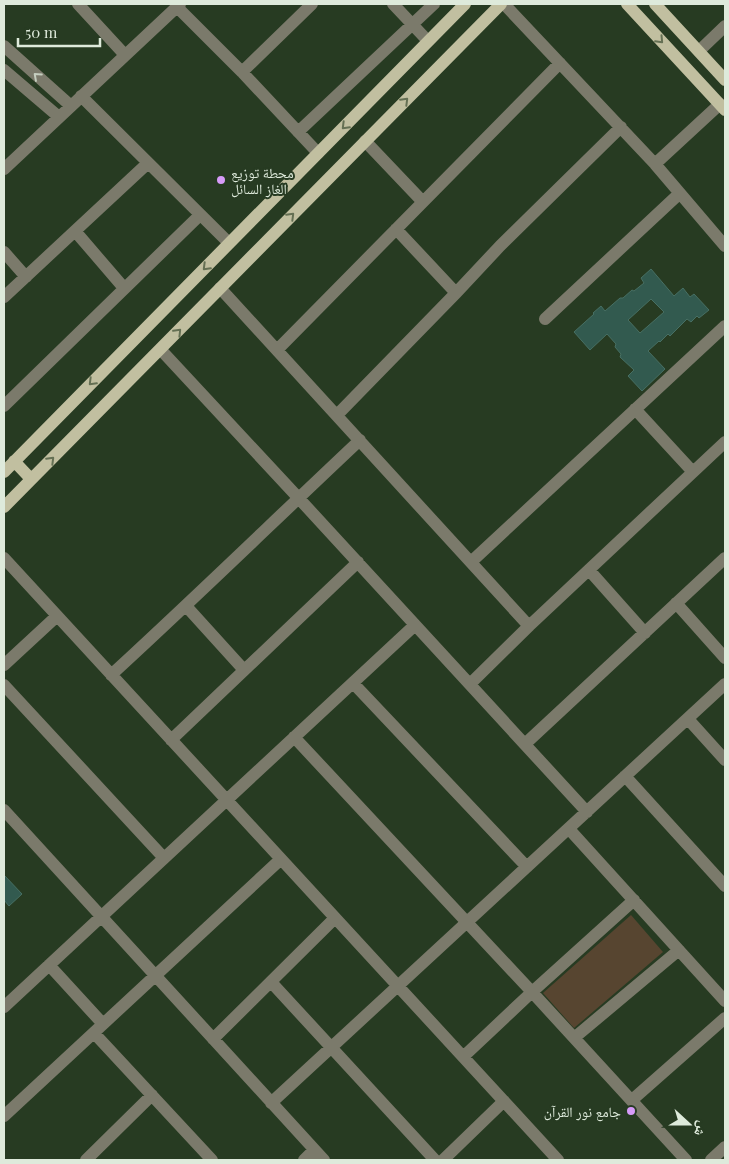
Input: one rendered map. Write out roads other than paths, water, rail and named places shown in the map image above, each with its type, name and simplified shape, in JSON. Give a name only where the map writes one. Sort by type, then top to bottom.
[{"type":"main road","points":[[4,472],[465,4]]},
{"type":"main road","points":[[4,507],[502,4]]},
{"type":"main road","points":[[627,4],[722,107]]},
{"type":"main road","points":[[655,4],[699,52],[723,74]]},
{"type":"main road","points":[[14,461],[31,479]]},
{"type":"street","points":[[78,4],[125,55]]},
{"type":"street","points":[[242,72],[312,4]]},
{"type":"street","points":[[393,4],[428,41]]},
{"type":"street","points":[[298,132],[434,4]]},
{"type":"street","points":[[502,4],[621,127],[725,246]]},
{"type":"street","points":[[4,169],[178,5],[318,153]]},
{"type":"street","points":[[699,52],[725,26]]},
{"type":"street","points":[[4,46],[71,106]]},
{"type":"street","points":[[277,350],[560,62]]},
{"type":"street","points":[[4,70],[58,117]]},
{"type":"street","points":[[81,96],[229,243]]},
{"type":"street","points":[[655,164],[722,107]]},
{"type":"street","points":[[337,415],[500,246],[621,127]]},
{"type":"street","points":[[365,141],[423,202]]},
{"type":"street","points":[[4,297],[148,163]]},
{"type":"street","points":[[545,320],[680,194]]},
{"type":"street","points":[[5,402],[200,214]]},
{"type":"street","points":[[396,229],[456,293]]},
{"type":"street","points":[[75,231],[124,288]]},
{"type":"street","points":[[4,252],[26,277]]},
{"type":"street","points":[[220,288],[529,626]]},
{"type":"street","points":[[471,562],[725,326]]},
{"type":"street","points":[[161,350],[299,497],[587,812]]},
{"type":"street","points":[[635,409],[693,472]]},
{"type":"street","points":[[111,675],[360,440]]},
{"type":"street","points":[[470,684],[725,442]]},
{"type":"street","points":[[4,558],[558,1160]]},
{"type":"street","points":[[524,744],[725,558]]},
{"type":"street","points":[[171,740],[358,562]]},
{"type":"street","points":[[590,570],[645,633]]},
{"type":"street","points":[[676,603],[725,658]]},
{"type":"street","points":[[186,606],[244,670]]},
{"type":"street","points":[[4,665],[57,616]]},
{"type":"street","points":[[5,1005],[415,626]]},
{"type":"street","points":[[353,683],[526,868]]},
{"type":"street","points":[[271,1103],[725,684]]},
{"type":"street","points":[[4,685],[164,858]]},
{"type":"street","points":[[688,719],[725,760]]},
{"type":"street","points":[[294,738],[532,992],[686,1160]]},
{"type":"street","points":[[625,776],[725,886]]},
{"type":"street","points":[[4,810],[324,1160]]},
{"type":"street","points":[[569,829],[725,1001]]},
{"type":"street","points":[[4,1116],[281,859]]},
{"type":"street","points":[[464,1057],[532,992],[634,900]]},
{"type":"street","points":[[213,1039],[335,918]]},
{"type":"street","points":[[574,1038],[679,950]]},
{"type":"street","points":[[49,965],[152,1095],[209,1159]]},
{"type":"street","points":[[271,982],[435,1160]]},
{"type":"street","points":[[632,1100],[725,1018]]},
{"type":"street","points":[[86,1160],[152,1095]]},
{"type":"street","points":[[443,1160],[504,1101]]},
{"type":"street","points":[[711,1160],[725,1147]]},
{"type":"street","points":[[304,1160],[314,1150]]},
{"type":"place","name":"محطة توزيع الغاز السائل","points":[[221,180]]},
{"type":"place","name":"جامع نور القرآن","points":[[631,1111]]}]
